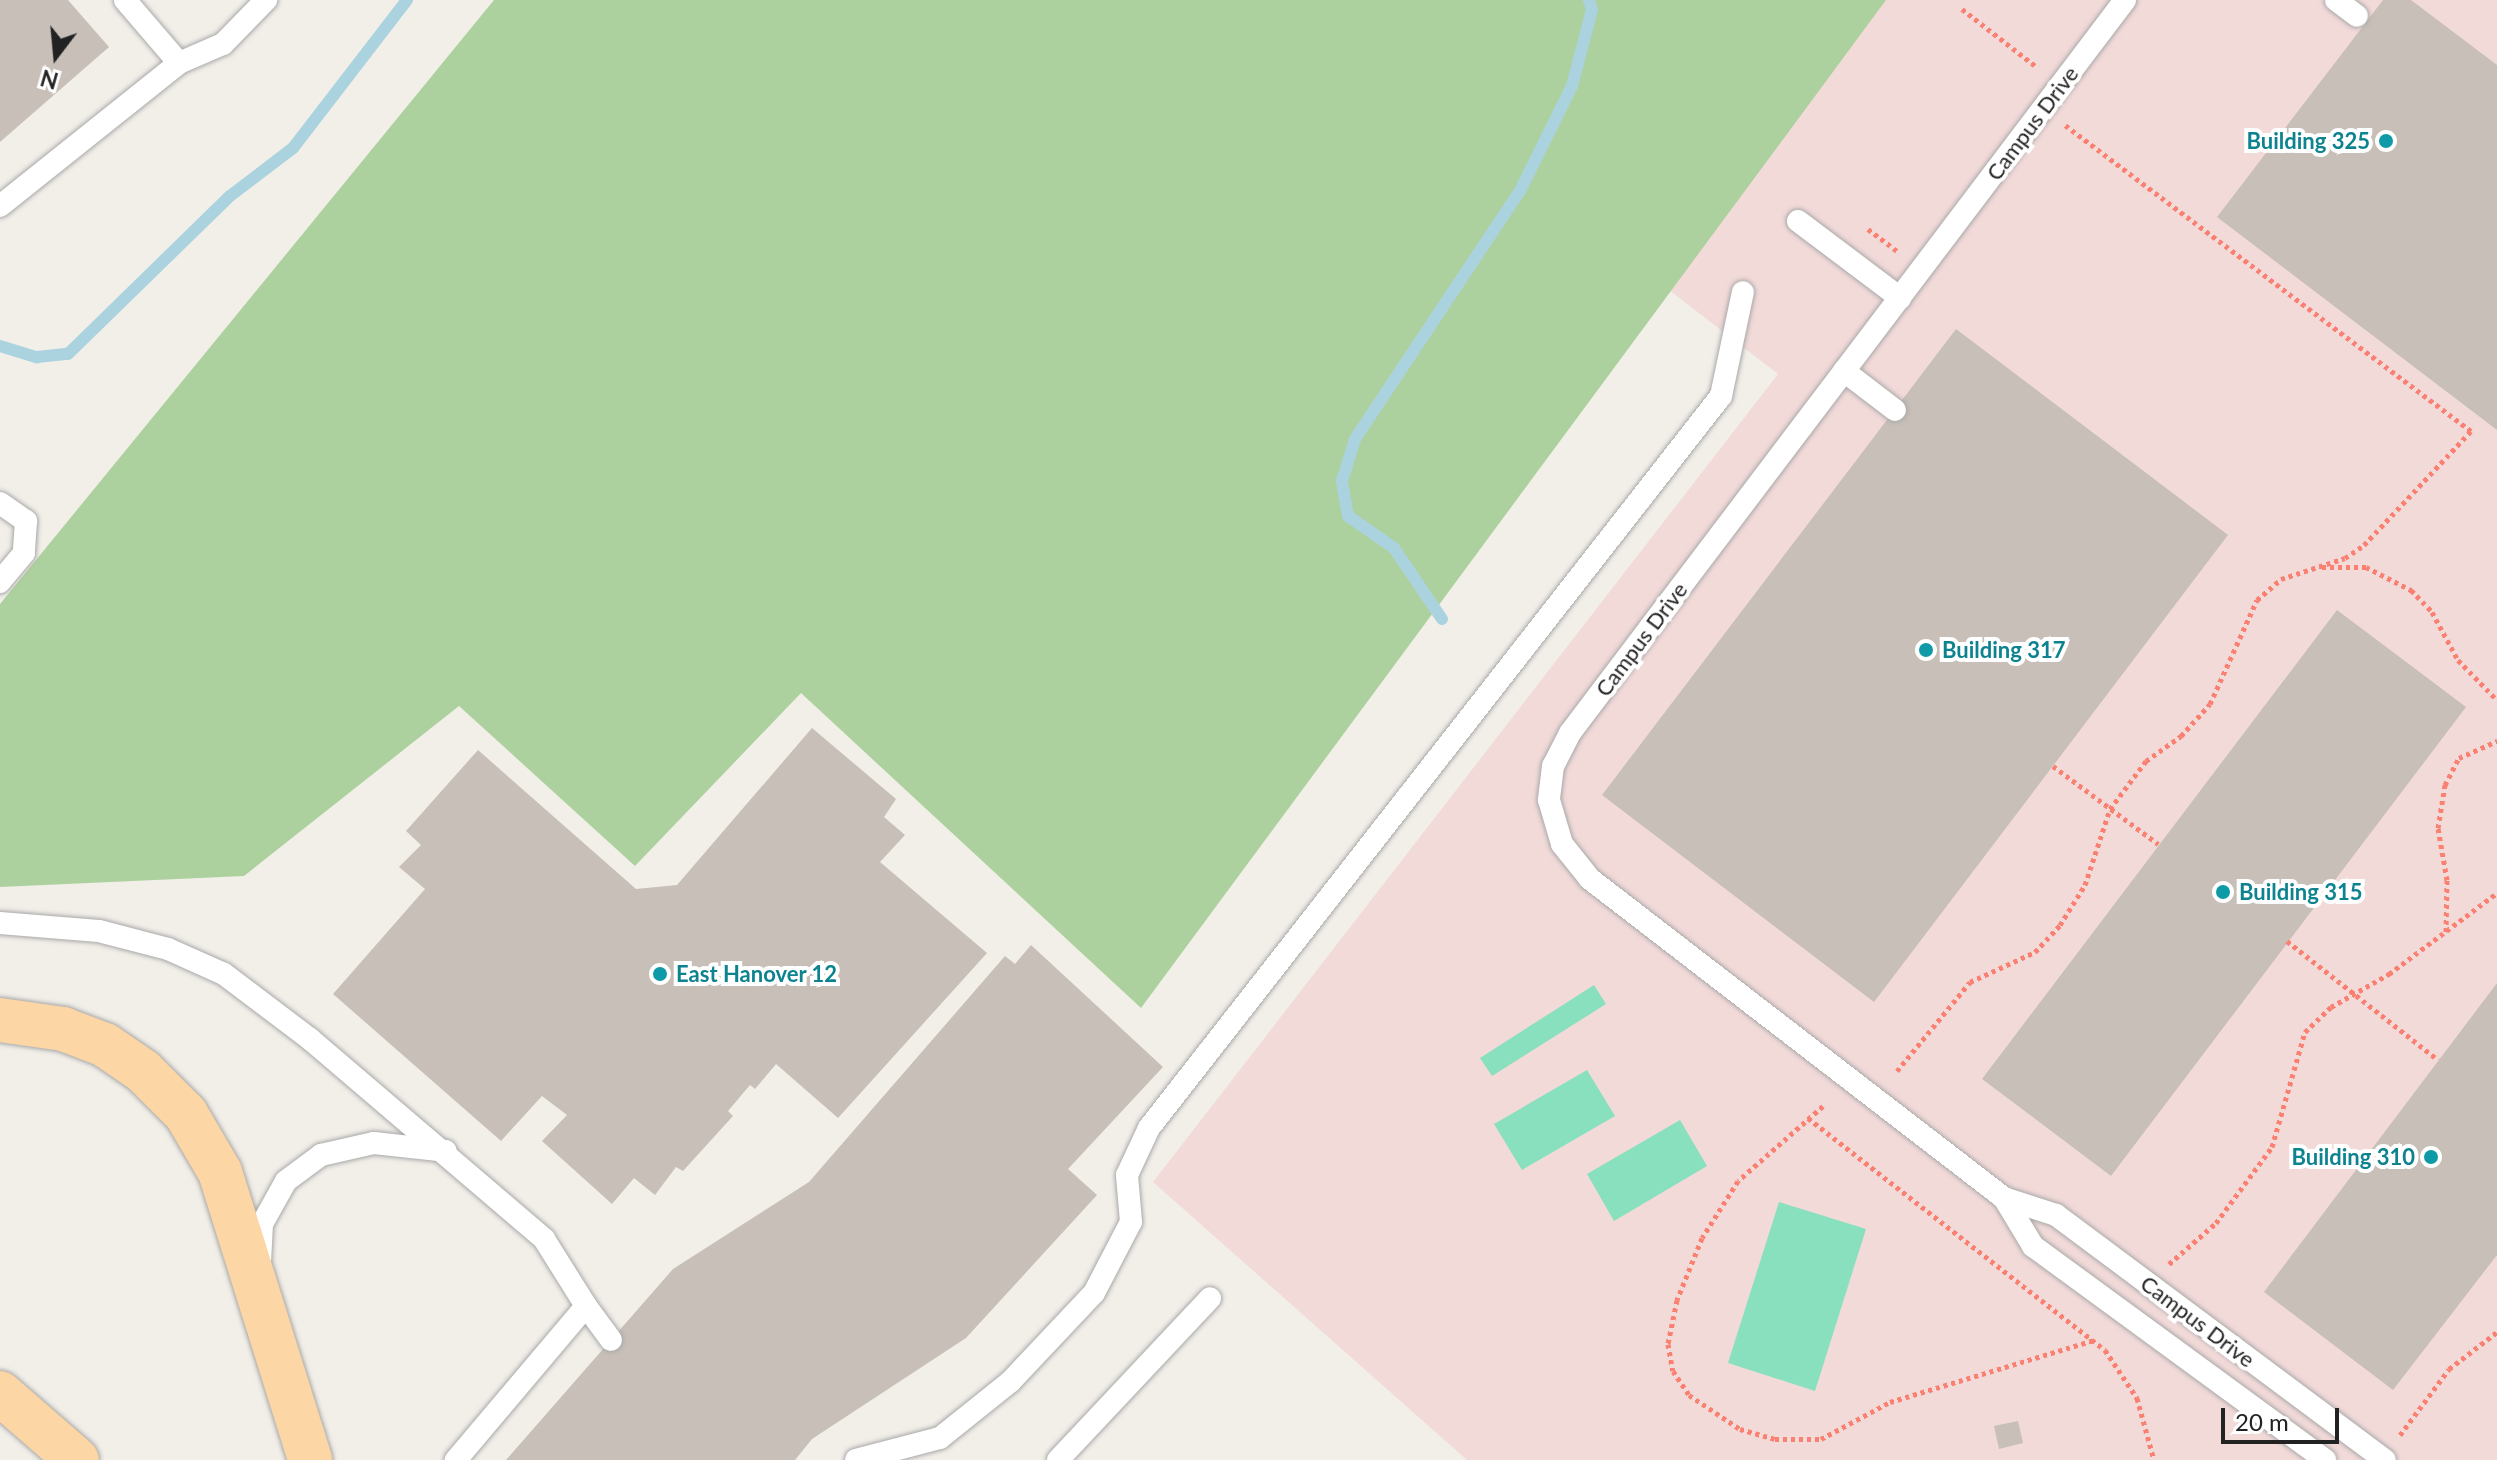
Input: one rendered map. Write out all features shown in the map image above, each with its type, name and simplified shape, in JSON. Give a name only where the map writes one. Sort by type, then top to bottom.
[{"type":"main road","points":[[0,1020],[63,1029],[105,1045],[143,1071],[186,1114],[220,1172],[310,1460]]},
{"type":"main road","points":[[0,1393],[77,1460]]},
{"type":"lane","points":[[125,0],[179,63]]},
{"type":"lane","points":[[0,206],[179,63],[223,44],[266,0]]},
{"type":"lane","name":"Campus Drive","points":[[2125,0],[1570,733],[1553,766],[1549,800],[1562,844],[1590,879],[2004,1198],[2056,1215],[2389,1452]]},
{"type":"lane","points":[[2336,0],[2357,16]]},
{"type":"lane","points":[[1798,221],[1900,298]]},
{"type":"lane","points":[[856,1460],[940,1438],[1010,1382],[1094,1293],[1131,1222],[1127,1175],[1149,1128],[1721,396],[1743,292]]},
{"type":"lane","points":[[1844,371],[1895,410]]},
{"type":"lane","points":[[0,503],[26,521],[24,553],[0,582]]},
{"type":"lane","points":[[0,923],[99,931],[168,949],[224,974],[446,1151],[544,1239],[611,1340]]},
{"type":"lane","points":[[258,1291],[262,1224],[286,1181],[321,1155],[374,1143],[446,1151]]},
{"type":"lane","name":"Campus Drive","points":[[2004,1198],[2033,1246],[2325,1460]]},
{"type":"lane","points":[[1058,1460],[1210,1298]]},
{"type":"lane","points":[[456,1460],[586,1306]]},
{"type":"path","points":[[1962,9],[2041,72]]},
{"type":"path","points":[[1897,1071],[1970,982],[2035,952],[2060,925],[2085,885],[2110,809],[2146,761],[2181,736],[2210,704],[2257,600],[2281,579],[2345,558],[2364,545],[2471,431],[2064,124]]},
{"type":"path","points":[[1868,229],[1901,254]]},
{"type":"path","points":[[2315,567],[2366,567],[2411,590],[2432,612],[2458,660],[2497,700]]},
{"type":"path","points":[[2446,933],[2447,880],[2438,828],[2445,785],[2459,758],[2497,741]]},
{"type":"path","points":[[2053,766],[2158,844]]},
{"type":"path","points":[[2161,1275],[2176,1254],[2216,1223],[2272,1147],[2305,1032],[2331,1007],[2446,933],[2497,893]]},
{"type":"path","points":[[2287,941],[2438,1060]]},
{"type":"path","points":[[1823,1106],[1738,1181],[1702,1238],[1677,1300],[1668,1344],[1673,1371],[1712,1414],[1775,1439],[1821,1439],[1890,1402],[2094,1340]]},
{"type":"path","points":[[1808,1118],[2094,1340],[2115,1360],[2137,1398],[2154,1460]]},
{"type":"path","points":[[2389,1452],[2449,1369],[2497,1332]]},
{"type":"shaded area","points":[[1293,0],[2497,0],[2497,1460],[1467,1460],[1153,1182],[1778,374]]},
{"type":"green space","points":[[494,0],[1886,0],[1141,1008],[801,693],[635,866],[459,706],[244,876],[0,887],[0,604]]},
{"type":"green space","points":[[1594,985],[1606,1004],[1492,1076],[1480,1058]]},
{"type":"green space","points":[[1587,1070],[1615,1116],[1522,1170],[1494,1124]]},
{"type":"green space","points":[[1680,1120],[1707,1166],[1614,1221],[1587,1174]]},
{"type":"green space","points":[[1779,1202],[1866,1229],[1815,1391],[1728,1363]]},
{"type":"building","points":[[0,0],[68,0],[109,47],[0,142]]},
{"type":"building","name":"Building 325","points":[[2383,0],[2411,0],[2497,65],[2497,430],[2217,217]]},
{"type":"building","name":"Building 317","points":[[1956,329],[2228,535],[1874,1002],[1602,795]]},
{"type":"building","name":"Building 315","points":[[2337,610],[2466,707],[2111,1176],[1982,1079]]},
{"type":"building","name":"East Hanover 12","points":[[812,728],[896,799],[884,817],[905,835],[880,862],[987,953],[838,1118],[776,1064],[755,1089],[750,1085],[728,1111],[733,1116],[683,1171],[676,1167],[655,1195],[634,1178],[612,1204],[542,1141],[567,1115],[542,1096],[501,1141],[333,994],[425,889],[399,867],[421,845],[406,831],[478,750],[636,889],[677,885]]},
{"type":"building","points":[[1031,945],[1163,1067],[1068,1169],[1097,1195],[966,1338],[812,1439],[795,1460],[506,1460],[673,1269],[809,1182],[1005,956],[1015,964]]},
{"type":"building","name":"Building 310","points":[[2497,983],[2497,1255],[2393,1390],[2264,1292]]},
{"type":"building","points":[[2018,1421],[2023,1443],[1999,1449],[1994,1426]]},
{"type":"waterway","points":[[0,346],[37,357],[68,354],[230,196],[293,148],[407,0]]},
{"type":"waterway","points":[[1442,619],[1394,548],[1348,516],[1342,481],[1355,439],[1520,191],[1572,86],[1592,10],[1589,0]]},
{"type":"place","name":"Building 325","points":[[2386,141]]},
{"type":"place","name":"Building 317","points":[[1926,650]]},
{"type":"place","name":"Building 315","points":[[2223,892]]},
{"type":"place","name":"East Hanover 12","points":[[660,974]]},
{"type":"place","name":"Building 310","points":[[2431,1157]]}]
